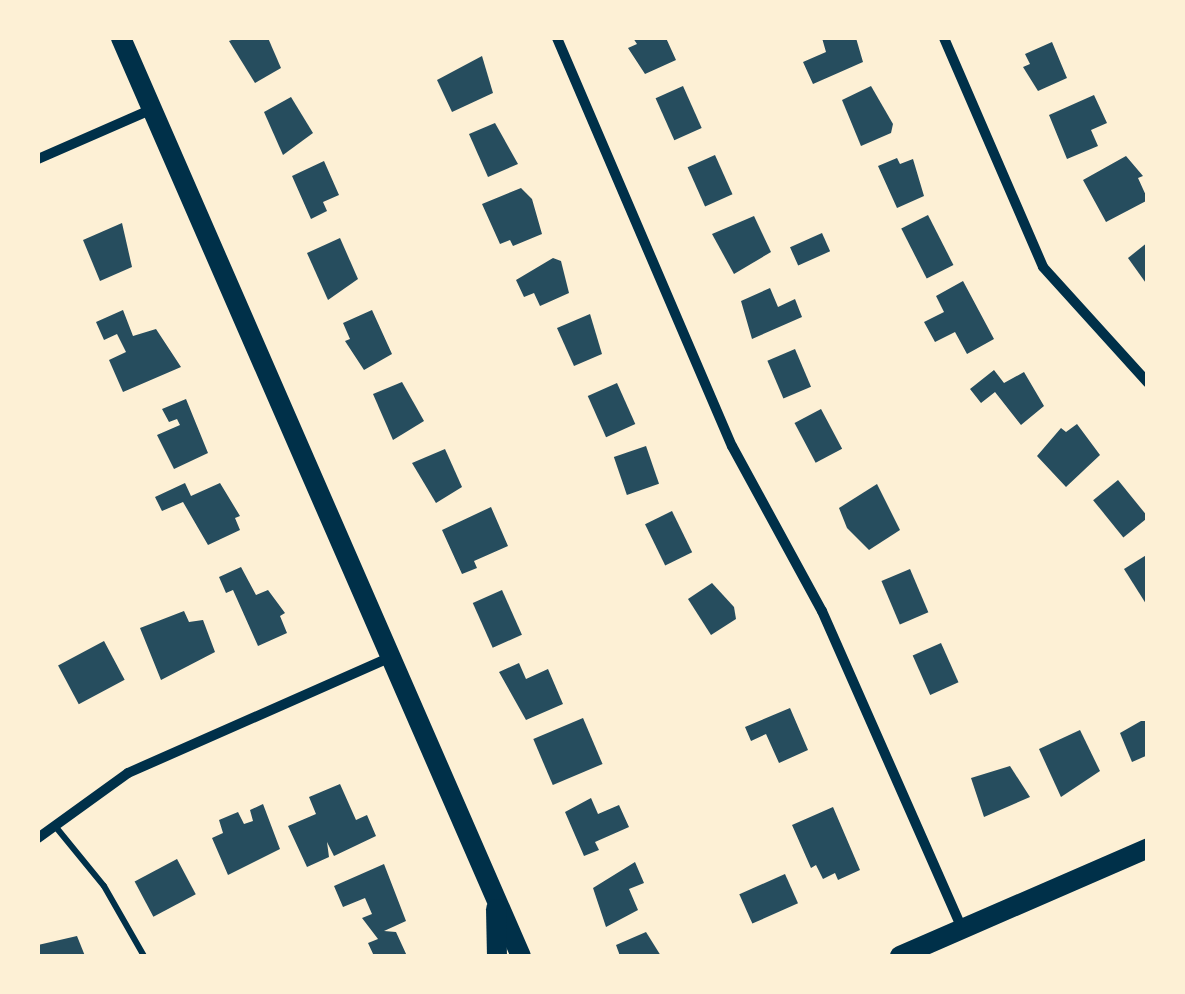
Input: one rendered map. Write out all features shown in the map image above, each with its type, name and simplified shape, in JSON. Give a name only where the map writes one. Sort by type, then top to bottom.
[{"type":"main road","points":[[121,38],[521,956]]},
{"type":"main road","points":[[900,956],[1148,848]]},
{"type":"main road","points":[[496,902],[497,956]]},
{"type":"street","points":[[557,38],[732,446],[822,611],[962,929]]},
{"type":"street","points":[[944,38],[1043,267],[1148,382]]},
{"type":"street","points":[[38,159],[150,110]]},
{"type":"street","points":[[38,838],[128,773],[392,656]]},
{"type":"lane","points":[[53,824],[104,886],[144,956]]},
{"type":"building","points":[[268,38],[281,68],[255,83],[229,41]]},
{"type":"building","points":[[633,38],[666,38],[676,60],[645,74],[628,48],[637,44]]},
{"type":"building","points":[[822,38],[856,38],[863,62],[813,84],[803,62],[826,52]]},
{"type":"building","points":[[1052,42],[1067,78],[1038,91],[1023,67],[1030,64],[1025,54]]},
{"type":"building","points":[[482,56],[493,93],[452,112],[437,80]]},
{"type":"building","points":[[683,86],[702,128],[674,140],[656,98]]},
{"type":"building","points":[[871,86],[893,124],[891,133],[861,146],[842,100]]},
{"type":"building","points":[[1094,95],[1107,123],[1091,130],[1098,146],[1067,159],[1049,115]]},
{"type":"building","points":[[291,97],[313,133],[283,155],[264,112]]},
{"type":"building","points":[[495,123],[518,164],[488,177],[469,134]]},
{"type":"building","points":[[715,155],[732,194],[705,206],[688,167]]},
{"type":"building","points":[[1126,156],[1143,176],[1138,178],[1148,200],[1106,222],[1083,180]]},
{"type":"building","points":[[897,158],[900,164],[913,159],[924,196],[897,208],[878,166]]},
{"type":"building","points":[[324,161],[339,195],[323,202],[327,211],[311,219],[292,176]]},
{"type":"building","points":[[521,188],[532,199],[542,234],[513,246],[510,240],[500,244],[482,204]]},
{"type":"building","points":[[928,215],[953,265],[927,279],[901,229]]},
{"type":"building","points":[[754,216],[771,252],[734,274],[712,234]]},
{"type":"building","points":[[122,223],[132,267],[100,281],[83,240]]},
{"type":"building","points":[[822,233],[830,251],[798,266],[790,247]]},
{"type":"building","points":[[340,238],[358,279],[328,300],[307,253]]},
{"type":"building","points":[[1148,242],[1148,286],[1128,258]]},
{"type":"building","points":[[553,258],[561,261],[569,293],[540,306],[534,293],[524,297],[516,280]]},
{"type":"building","points":[[963,281],[994,339],[967,354],[955,332],[935,342],[924,322],[944,312],[936,296]]},
{"type":"building","points":[[770,288],[778,307],[795,299],[802,317],[752,339],[741,301]]},
{"type":"building","points":[[123,310],[133,336],[156,329],[181,367],[123,392],[109,360],[126,352],[117,334],[104,340],[96,322]]},
{"type":"building","points":[[372,310],[392,354],[364,370],[345,341],[350,339],[343,323]]},
{"type":"building","points":[[590,314],[602,354],[574,366],[557,328]]},
{"type":"building","points":[[795,349],[811,387],[783,398],[767,361]]},
{"type":"building","points":[[994,370],[1004,383],[1024,372],[1044,406],[1021,425],[995,392],[981,403],[970,389]]},
{"type":"building","points":[[402,382],[424,421],[393,440],[373,394]]},
{"type":"building","points":[[617,383],[635,424],[606,437],[588,396]]},
{"type":"building","points":[[186,399],[208,453],[174,469],[157,435],[180,425],[177,419],[169,422],[162,409]]},
{"type":"building","points":[[821,409],[842,449],[816,463],[795,423]]},
{"type":"building","points":[[1077,424],[1100,455],[1066,487],[1037,456],[1061,428],[1066,432]]},
{"type":"building","points":[[646,446],[659,484],[627,495],[614,457]]},
{"type":"building","points":[[445,449],[462,487],[436,503],[412,463]]},
{"type":"building","points":[[1118,480],[1148,517],[1123,537],[1093,500]]},
{"type":"building","points":[[185,483],[191,496],[220,483],[240,516],[235,518],[240,530],[208,545],[183,502],[162,511],[155,497]]},
{"type":"building","points":[[877,484],[900,530],[869,550],[847,528],[839,508]]},
{"type":"building","points":[[491,507],[508,546],[474,561],[477,568],[462,574],[442,530]]},
{"type":"building","points":[[672,511],[692,552],[665,565],[645,524]]},
{"type":"building","points":[[1148,554],[1148,607],[1124,569]]},
{"type":"building","points":[[241,567],[256,595],[268,590],[285,613],[280,616],[287,633],[258,646],[233,590],[226,593],[219,577]]},
{"type":"building","points":[[910,569],[928,612],[900,624],[881,581]]},
{"type":"building","points":[[712,583],[734,607],[736,619],[711,635],[688,599]]},
{"type":"building","points":[[502,590],[522,635],[493,648],[473,603]]},
{"type":"building","points":[[184,611],[189,622],[203,620],[215,652],[161,680],[140,628]]},
{"type":"building","points":[[104,641],[125,680],[79,704],[58,665]]},
{"type":"building","points":[[941,643],[958,682],[930,695],[913,656]]},
{"type":"building","points":[[519,663],[526,679],[548,669],[563,704],[526,720],[499,672]]},
{"type":"building","points":[[790,708],[808,750],[779,763],[766,734],[751,741],[745,727]]},
{"type":"building","points":[[583,718],[603,764],[553,785],[533,739]]},
{"type":"building","points":[[1148,721],[1148,755],[1132,762],[1120,733]]},
{"type":"building","points":[[1080,730],[1100,771],[1061,797],[1039,749]]},
{"type":"building","points":[[1010,766],[1030,797],[984,817],[971,778]]},
{"type":"building","points":[[340,784],[356,820],[367,815],[376,836],[334,856],[327,842],[329,857],[307,867],[288,826],[316,814],[309,797]]},
{"type":"building","points":[[591,798],[598,814],[619,805],[629,827],[595,842],[599,850],[584,856],[565,812]]},
{"type":"building","points":[[263,804],[280,849],[228,875],[212,838],[223,833],[219,820],[238,812],[244,824],[253,821],[250,810]]},
{"type":"building","points":[[833,807],[860,870],[838,880],[835,873],[823,879],[816,865],[811,868],[792,825]]},
{"type":"building","points":[[177,859],[196,894],[153,917],[135,882]]},
{"type":"building","points":[[635,862],[644,883],[629,889],[638,910],[606,927],[593,888]]},
{"type":"building","points":[[384,864],[406,921],[384,931],[396,932],[407,956],[374,956],[368,943],[378,939],[362,918],[372,914],[365,898],[343,907],[334,886]]},
{"type":"building","points":[[785,874],[798,903],[752,924],[739,894]]},
{"type":"building","points":[[646,932],[661,956],[620,956],[616,945]]},
{"type":"building","points":[[77,936],[85,956],[38,956],[38,945]]}]
